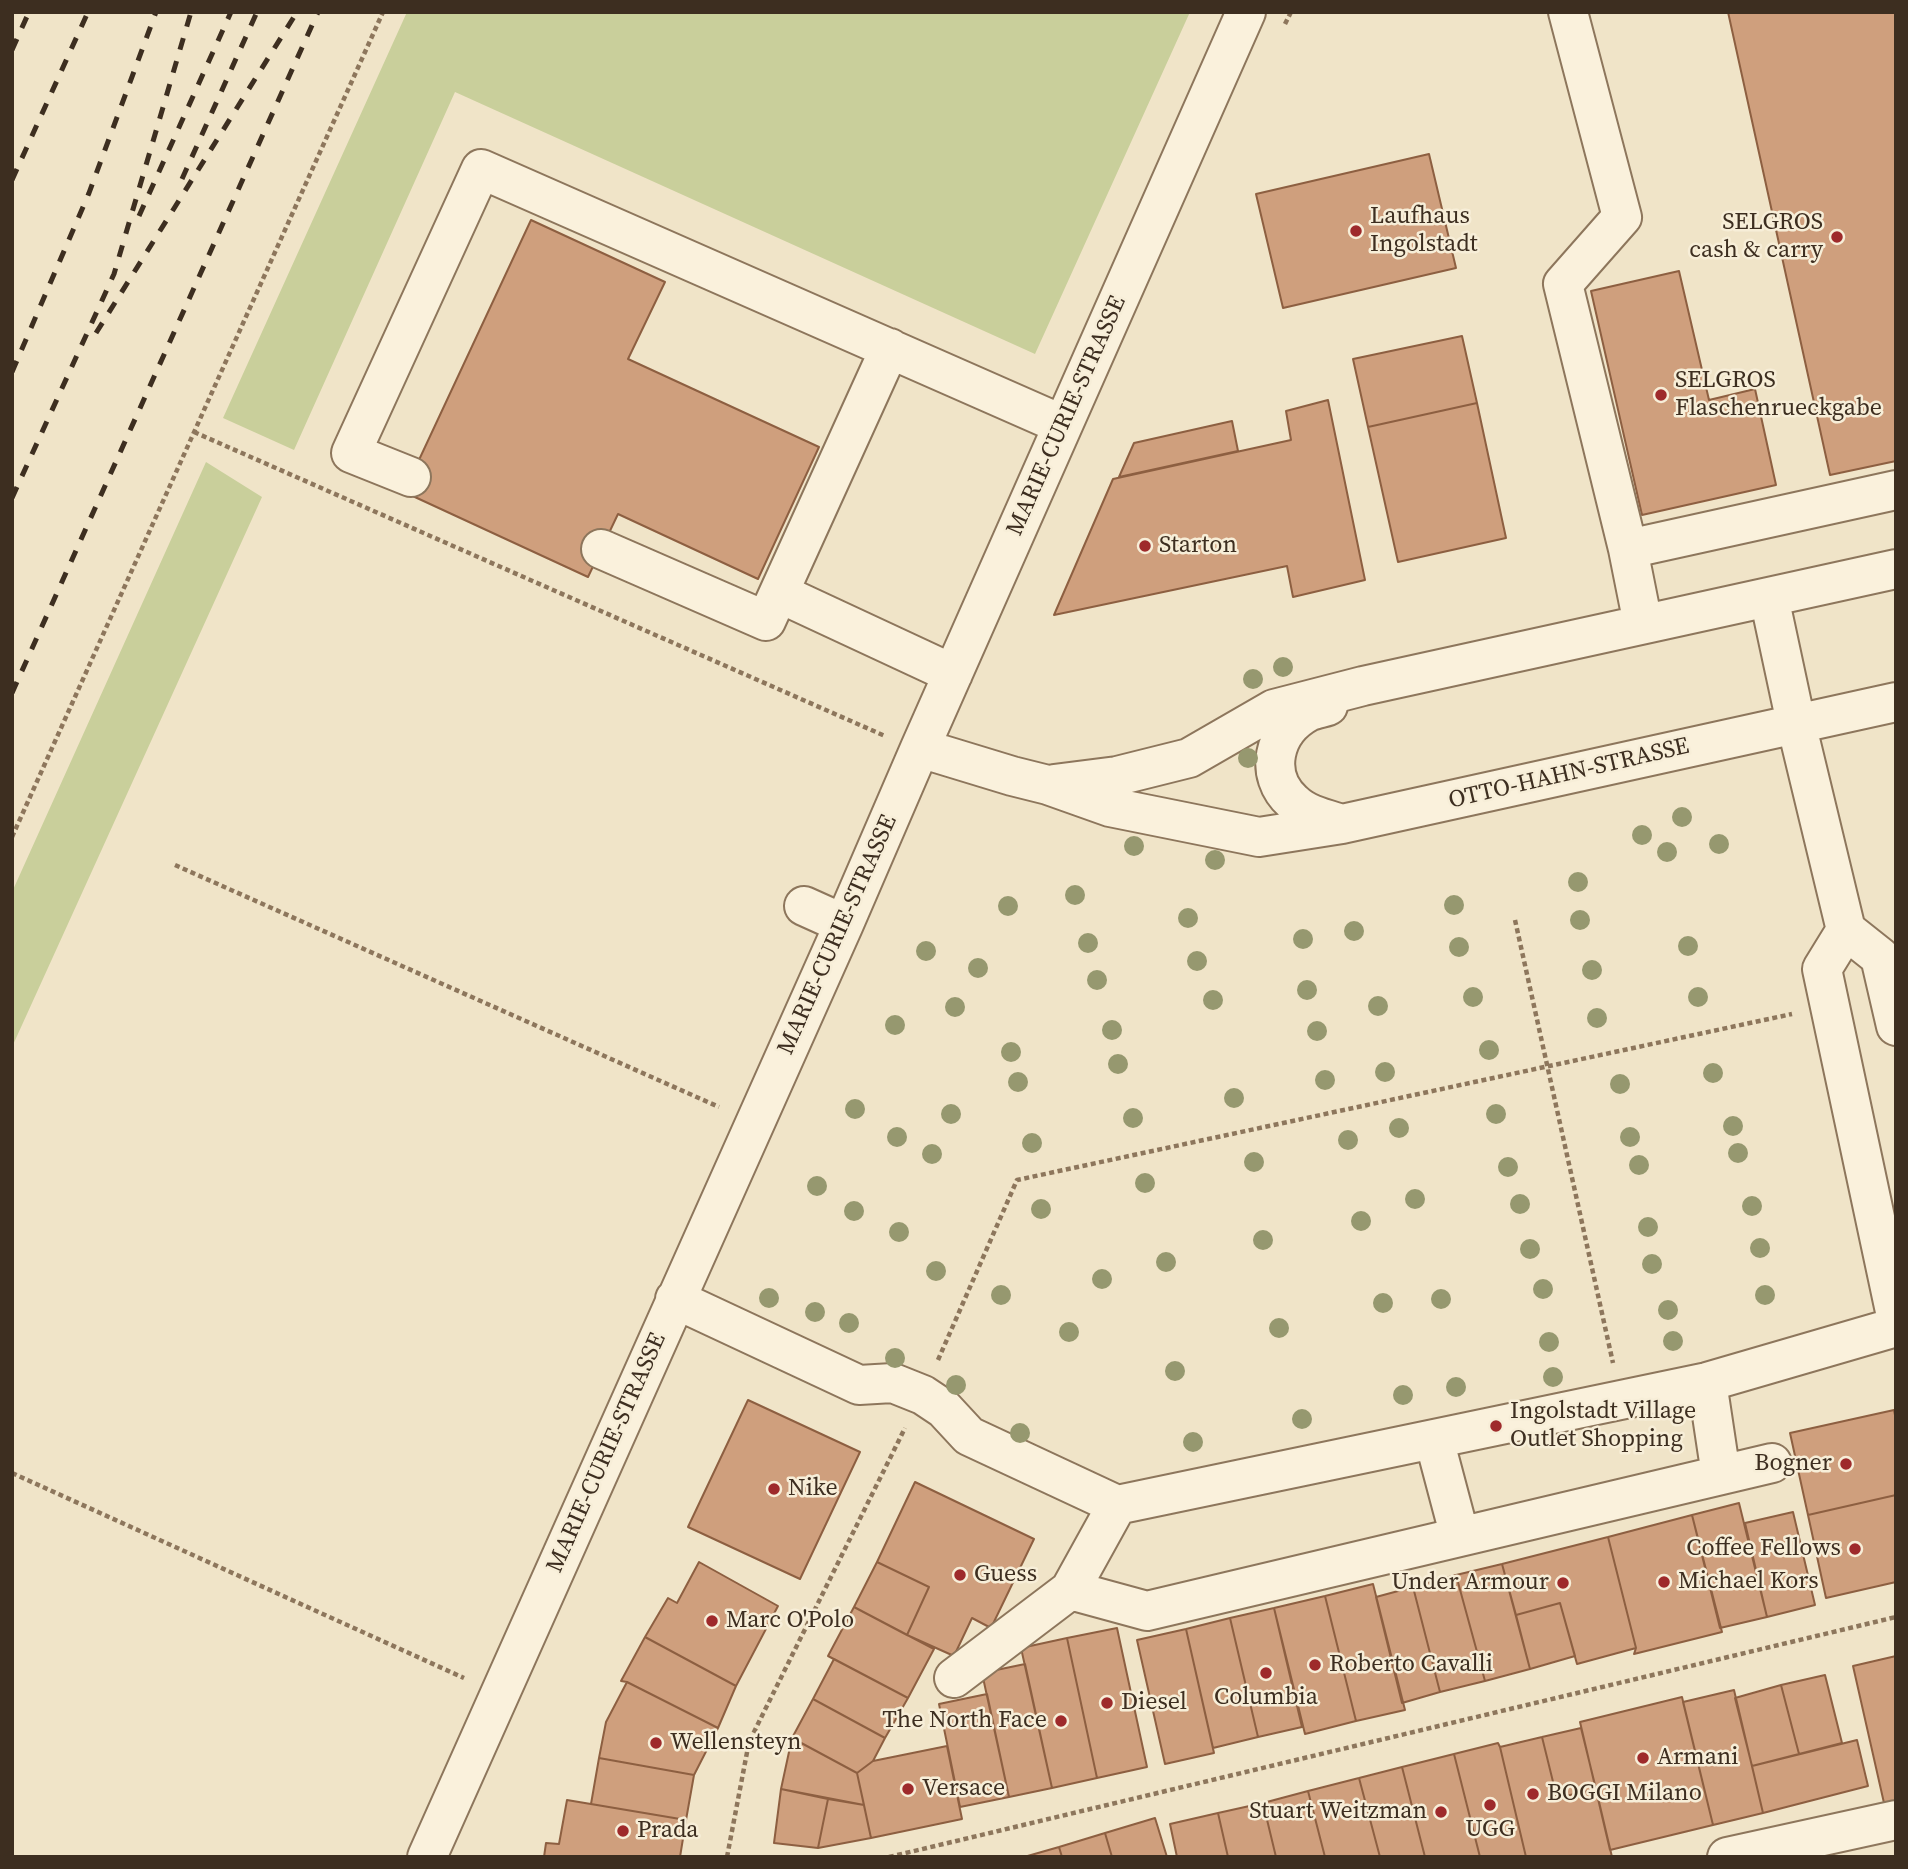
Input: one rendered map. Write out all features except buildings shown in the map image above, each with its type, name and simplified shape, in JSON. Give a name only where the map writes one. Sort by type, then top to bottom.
[{"type":"street","name":"MARIE-CURIE-STRASSE","points":[[427,1857],[844,924],[919,748],[1245,12]]},
{"type":"street","points":[[1568,12],[1622,217],[1563,284],[1628,549],[1643,624]]},
{"type":"street","points":[[411,477],[351,453],[481,169],[1063,425]]},
{"type":"street","points":[[601,549],[766,621],[890,348]]},
{"type":"street","points":[[1628,549],[1896,490]]},
{"type":"street","name":"OTTO-HAHN-STRASSE","points":[[1048,785],[1117,776],[1189,758],[1274,709],[1363,686],[1896,569]]},
{"type":"street","points":[[779,593],[953,674]]},
{"type":"street","points":[[1769,597],[1846,930],[1880,957],[1896,1027]]},
{"type":"street","name":"OTTO-HAHN-STRASSE","points":[[1342,824],[1312,814],[1294,803],[1280,786],[1274,770],[1276,747],[1290,727],[1308,713],[1343,701],[1363,686]]},
{"type":"street","name":"OTTO-HAHN-STRASSE","points":[[919,748],[1048,785],[1110,807],[1259,837],[1342,824],[1896,702]]},
{"type":"street","points":[[804,906],[844,924]]},
{"type":"street","points":[[1846,930],[1822,969],[1896,1315]]},
{"type":"street","points":[[675,1299],[859,1385],[893,1383],[923,1395],[944,1409],[969,1436],[1117,1505],[1707,1381],[1896,1328]]},
{"type":"street","points":[[1707,1381],[1721,1475]]},
{"type":"street","points":[[1434,1439],[1460,1537]]},
{"type":"street","points":[[1070,1590],[1147,1611],[1772,1463]]},
{"type":"street","points":[[954,1678],[1070,1590],[1117,1505]]},
{"type":"street","points":[[1727,1857],[1896,1820]]},
{"type":"path","points":[[12,837],[383,12]]},
{"type":"path","points":[[194,432],[883,736],[919,748]]},
{"type":"path","points":[[176,865],[719,1107]]},
{"type":"path","points":[[1515,920],[1621,1399]]},
{"type":"path","points":[[727,1857],[749,1742],[923,1395],[1017,1180],[1830,1006]]},
{"type":"path","points":[[12,1473],[468,1680]]},
{"type":"path","points":[[889,1857],[1896,1617]]},
{"type":"green space","points":[[407,12],[1190,12],[1035,354],[455,92],[294,450],[223,418]]},
{"type":"green space","points":[[206,462],[262,497],[12,1047],[12,892]]},
{"type":"railway","points":[[12,50],[29,12]]},
{"type":"railway","points":[[12,180],[88,12]]},
{"type":"railway","points":[[12,372],[89,193],[156,12]]},
{"type":"railway","points":[[12,498],[114,274],[191,12]]},
{"type":"railway","points":[[139,216],[231,12]]},
{"type":"railway","points":[[182,179],[257,12]]},
{"type":"railway","points":[[96,333],[297,12]]},
{"type":"railway","points":[[12,693],[318,12]]},
{"type":"place","name":"Laufhaus Ingolstadt","points":[[1356,231]]},
{"type":"place","name":"SELGROS cash & carry","points":[[1837,237]]},
{"type":"place","name":"SELGROS Flaschenrueckgabe","points":[[1661,395]]},
{"type":"place","name":"Starton","points":[[1145,546]]},
{"type":"place","name":"Ingolstadt Village Outlet Shopping","points":[[1496,1426]]},
{"type":"place","name":"Bogner","points":[[1846,1464]]},
{"type":"place","name":"Nike","points":[[774,1489]]},
{"type":"place","name":"Coffee Fellows","points":[[1855,1549]]},
{"type":"place","name":"Guess","points":[[960,1575]]},
{"type":"place","name":"Michael Kors","points":[[1664,1582]]},
{"type":"place","name":"Under Armour","points":[[1563,1583]]},
{"type":"place","name":"Marc O'Polo","points":[[712,1621]]},
{"type":"place","name":"Roberto Cavalli","points":[[1315,1665]]},
{"type":"place","name":"Columbia","points":[[1266,1673]]},
{"type":"place","name":"Diesel","points":[[1107,1703]]},
{"type":"place","name":"The North Face","points":[[1061,1721]]},
{"type":"place","name":"Wellensteyn","points":[[656,1743]]},
{"type":"place","name":"Armani","points":[[1643,1758]]},
{"type":"place","name":"Versace","points":[[908,1789]]},
{"type":"place","name":"BOGGI Milano","points":[[1533,1794]]},
{"type":"place","name":"UGG","points":[[1490,1805]]},
{"type":"place","name":"Stuart Weitzman","points":[[1441,1812]]},
{"type":"place","name":"Prada","points":[[623,1831]]}]
